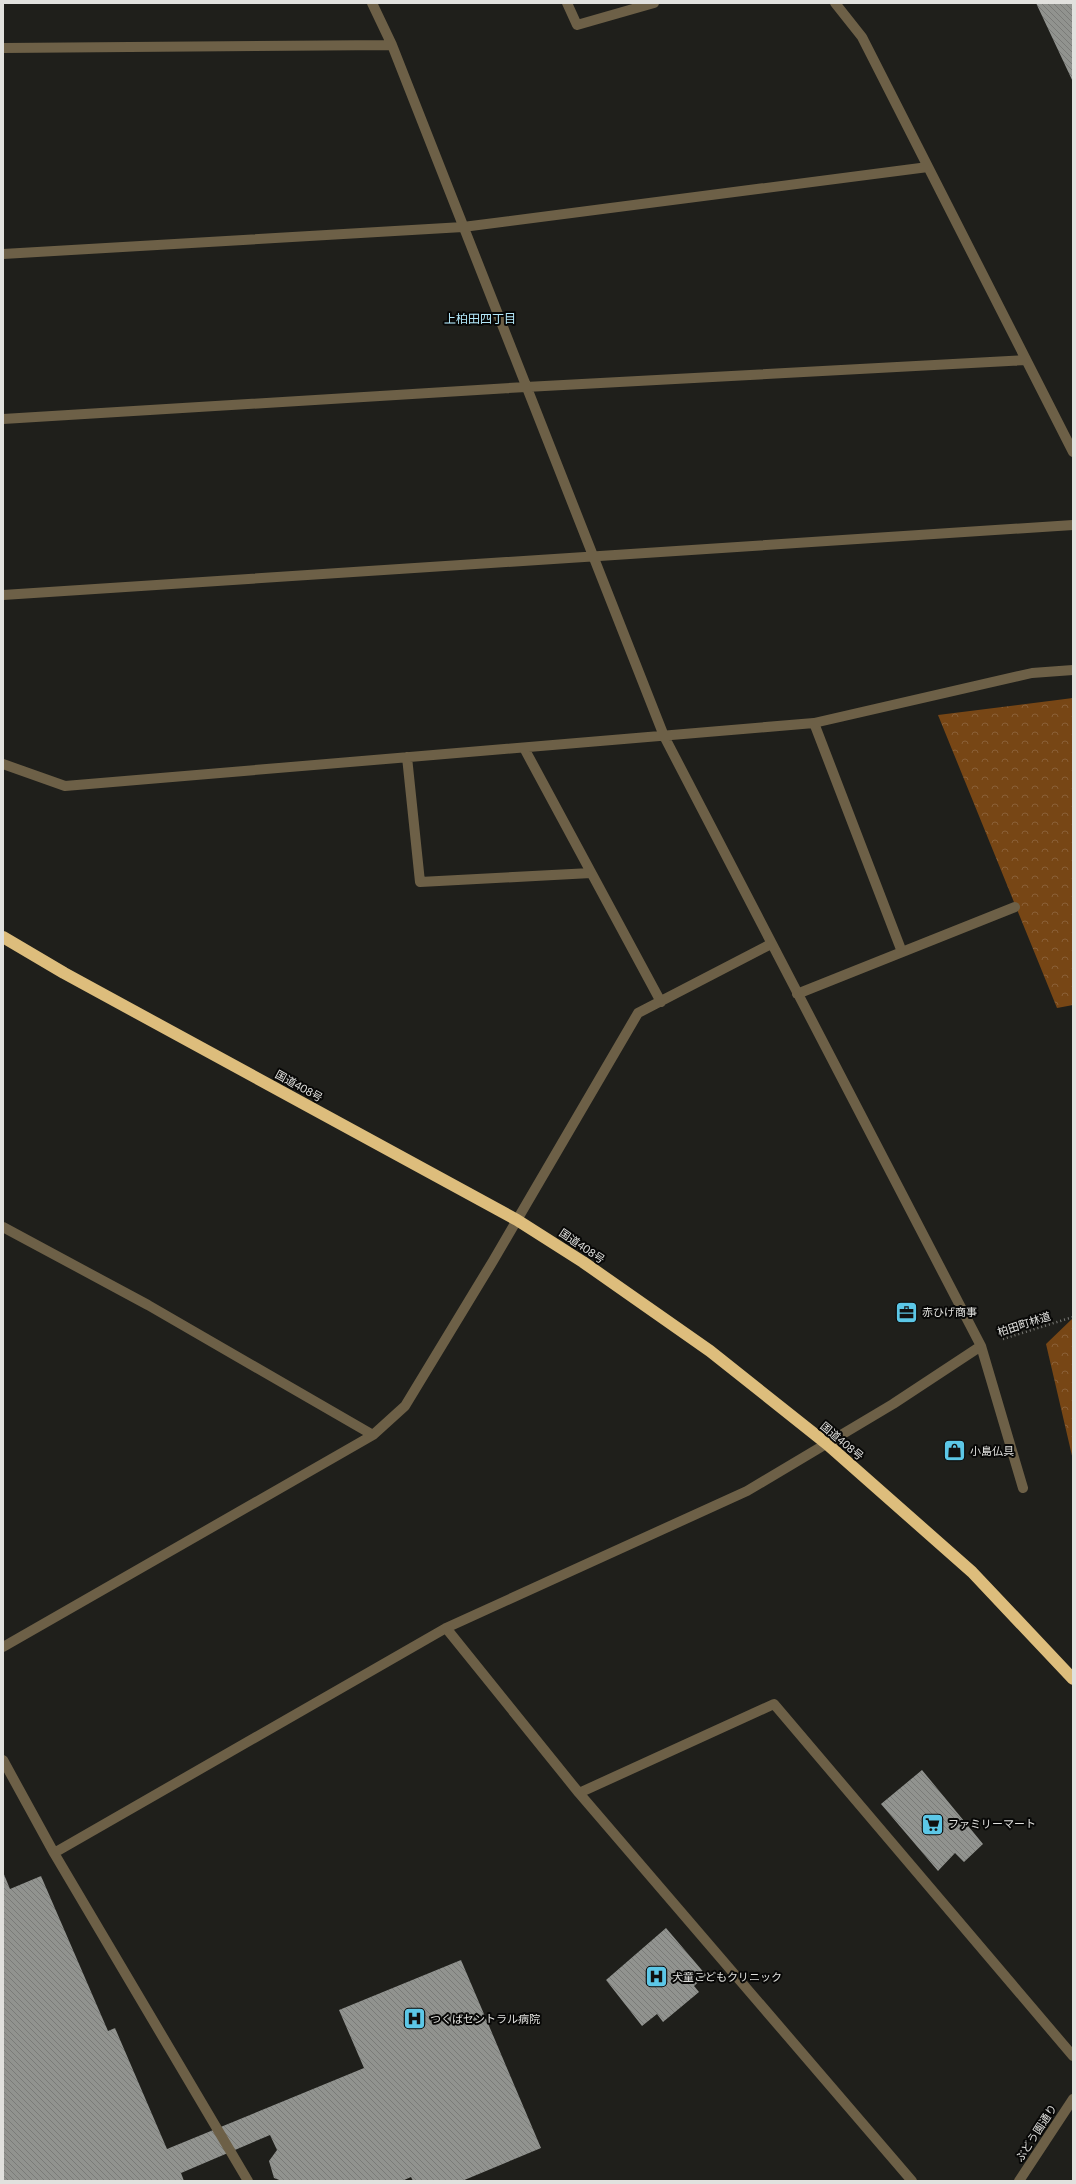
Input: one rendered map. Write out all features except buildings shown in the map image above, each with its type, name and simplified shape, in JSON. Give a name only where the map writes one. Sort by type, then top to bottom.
[{"type":"highway","name":"国道408号","points":[[3,937],[64,973],[517,1220],[583,1262],[710,1351],[827,1444],[972,1572],[1073,1679]]},
{"type":"street","points":[[372,3],[392,45],[664,736],[981,1346],[1023,1488]]},
{"type":"street","points":[[567,3],[577,25],[654,3]]},
{"type":"street","points":[[835,3],[862,37],[1073,452]]},
{"type":"street","points":[[3,48],[392,45]]},
{"type":"street","points":[[3,254],[464,227],[928,167]]},
{"type":"street","points":[[3,420],[526,387],[1026,360]]},
{"type":"street","points":[[3,595],[593,558],[1073,525]]},
{"type":"street","points":[[3,764],[65,786],[814,723],[1032,674],[1073,670]]},
{"type":"street","points":[[814,723],[902,952]]},
{"type":"street","points":[[524,748],[661,1002]]},
{"type":"street","points":[[408,757],[420,882],[591,872]]},
{"type":"street","points":[[797,994],[1015,907]]},
{"type":"street","points":[[3,1647],[373,1435],[405,1406],[517,1220],[638,1013],[771,944]]},
{"type":"street","points":[[3,1227],[148,1305],[373,1435]]},
{"type":"street","points":[[54,1853],[446,1628],[747,1491],[893,1404],[981,1346]]},
{"type":"street","points":[[446,1628],[579,1793],[912,2181]]},
{"type":"street","points":[[579,1793],[774,1704],[1073,2056]]},
{"type":"street","points":[[3,1760],[54,1853],[248,2181]]},
{"type":"street","name":"ぶどう園通り","points":[[1019,2181],[1073,2099]]},
{"type":"path","name":"柏田町林道","points":[[981,1346],[1073,1317]]},
{"type":"green space","points":[[1073,698],[1073,1005],[1057,1008],[938,715]]},
{"type":"green space","points":[[1073,1318],[1073,1460],[1046,1344]]},
{"type":"place","name":"赤ひげ商事","points":[[906,1312]]},
{"type":"place","name":"小島仏具","points":[[954,1451]]},
{"type":"place","name":"ファミリーマート","points":[[932,1824]]},
{"type":"place","name":"犬童こどもクリニック","points":[[656,1977]]},
{"type":"place","name":"つくばセントラル病院","points":[[415,2019]]},
{"type":"district","name":"上柏田四丁目","points":[[480,319]]}]
